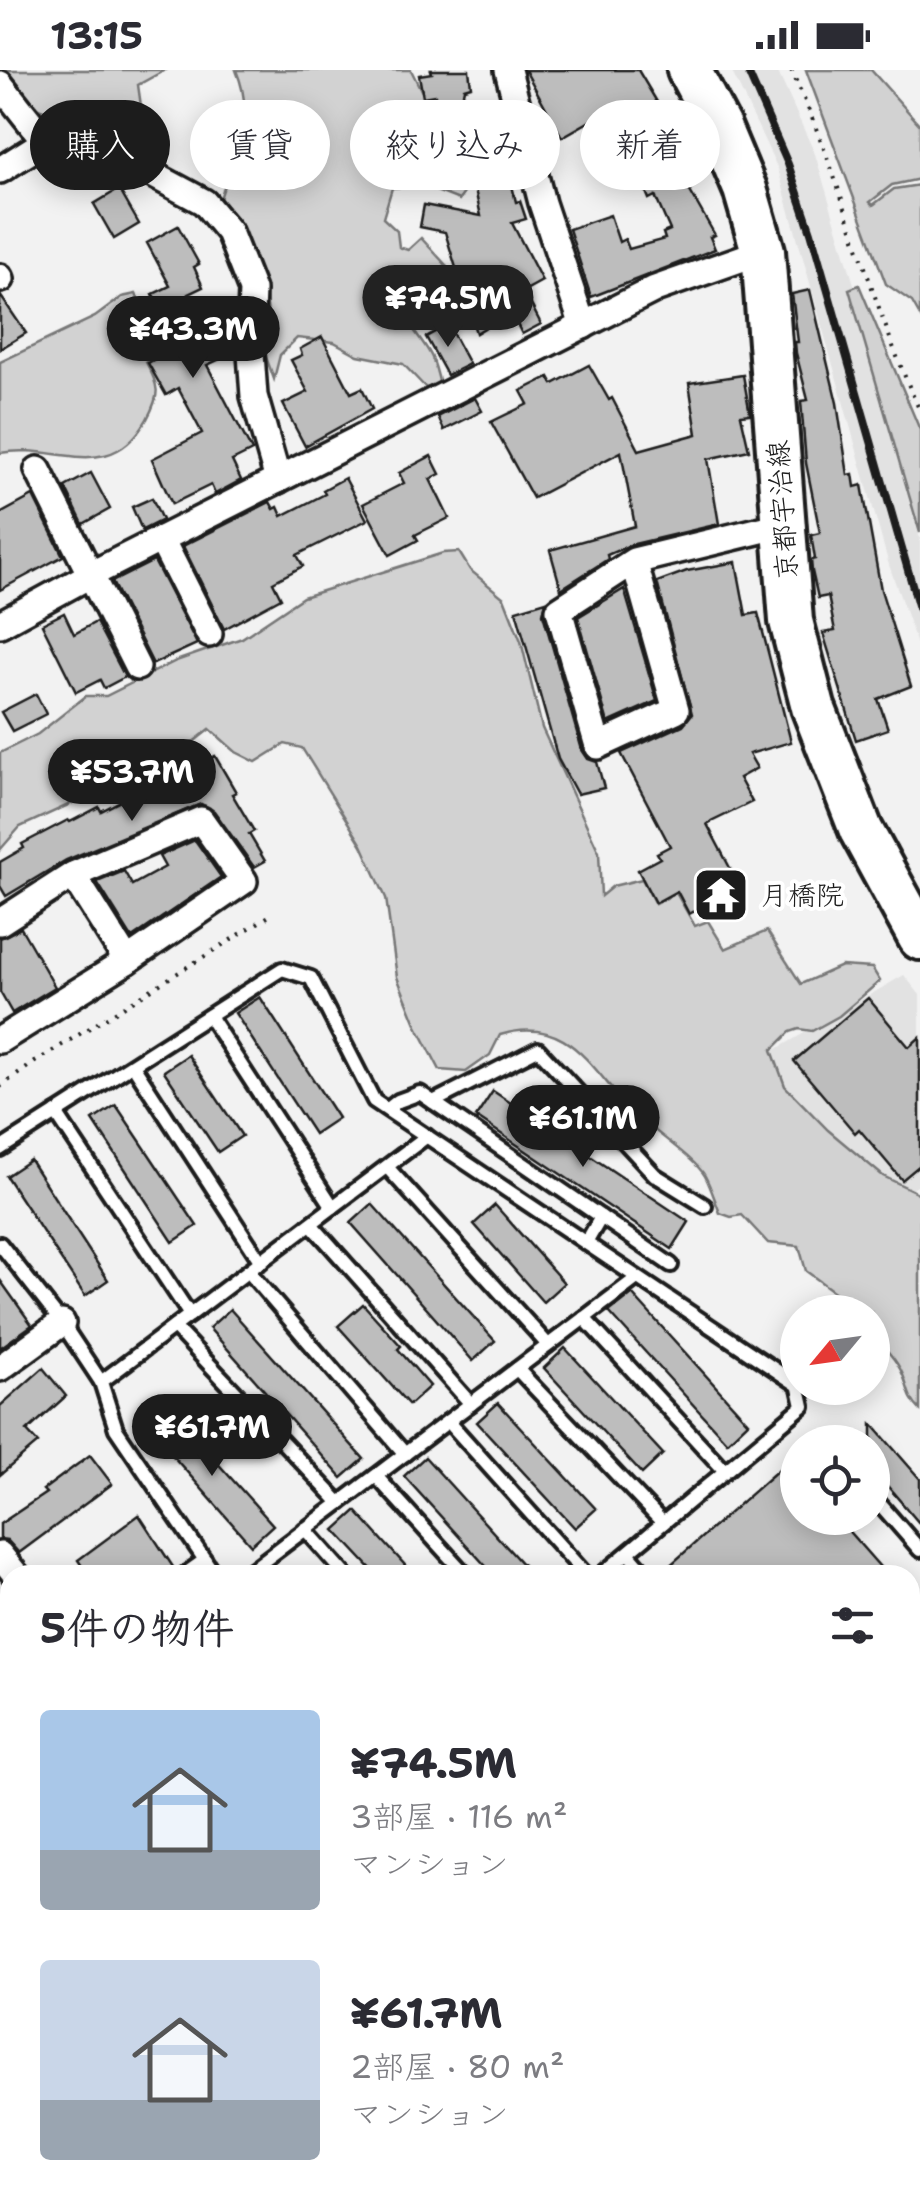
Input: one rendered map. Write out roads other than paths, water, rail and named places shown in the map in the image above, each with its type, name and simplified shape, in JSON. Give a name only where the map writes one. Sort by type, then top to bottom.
[{"type":"main road","name":"京都宇治線","points":[[690,70],[746,190],[764,251],[791,621],[812,707],[861,830],[920,938]]},
{"type":"street","points":[[508,70],[542,203],[583,326]]},
{"type":"street","points":[[0,84],[30,122]]},
{"type":"street","points":[[0,170],[30,152]]},
{"type":"street","points":[[170,184],[204,202],[230,232],[252,290],[254,396],[278,480]]},
{"type":"street","points":[[0,624],[655,289],[764,251]]},
{"type":"street","points":[[38,470],[137,668]]},
{"type":"street","points":[[634,561],[676,710],[598,746],[559,610],[634,561],[782,525]]},
{"type":"street","points":[[161,539],[209,634]]},
{"type":"street","points":[[0,922],[73,875],[201,820],[244,881],[128,961],[3,1032]]},
{"type":"street","points":[[73,875],[128,961]]},
{"type":"street","points":[[0,1368],[62,1322]]},
{"type":"lane","points":[[0,1149],[282,969],[311,978],[374,1100],[780,1374]]},
{"type":"lane","points":[[210,1016],[334,1207]]},
{"type":"lane","points":[[433,1102],[538,1049],[656,1175],[705,1206]]},
{"type":"lane","points":[[133,1065],[261,1262]]},
{"type":"lane","points":[[388,1109],[420,1092],[671,1265]]},
{"type":"lane","points":[[56,1114],[190,1316]]},
{"type":"lane","points":[[101,1382],[427,1136]]},
{"type":"lane","points":[[387,1167],[548,1346]]},
{"type":"lane","points":[[586,1243],[601,1217]]},
{"type":"lane","points":[[310,1224],[471,1404]]},
{"type":"lane","points":[[0,1244],[62,1322],[101,1382],[116,1430],[208,1565]]},
{"type":"lane","points":[[248,1272],[405,1454]]},
{"type":"lane","points":[[258,1565],[637,1278]]},
{"type":"lane","points":[[584,1318],[725,1471]]},
{"type":"lane","points":[[174,1327],[340,1503]]},
{"type":"lane","points":[[517,1369],[663,1523]]},
{"type":"lane","points":[[614,1565],[802,1405]]},
{"type":"lane","points":[[448,1421],[577,1565]]},
{"type":"lane","points":[[376,1476],[457,1565]]},
{"type":"lane","points":[[890,1516],[920,1550]]},
{"type":"lane","points":[[305,1529],[337,1565]]},
{"type":"lane","points":[[628,1553],[638,1565]]},
{"type":"lane","points":[[198,1565],[205,1560]]},
{"type":"railway","points":[[747,70],[788,164],[811,232],[920,612]]},
{"type":"place","name":"月橋院","points":[[721,895]]}]
